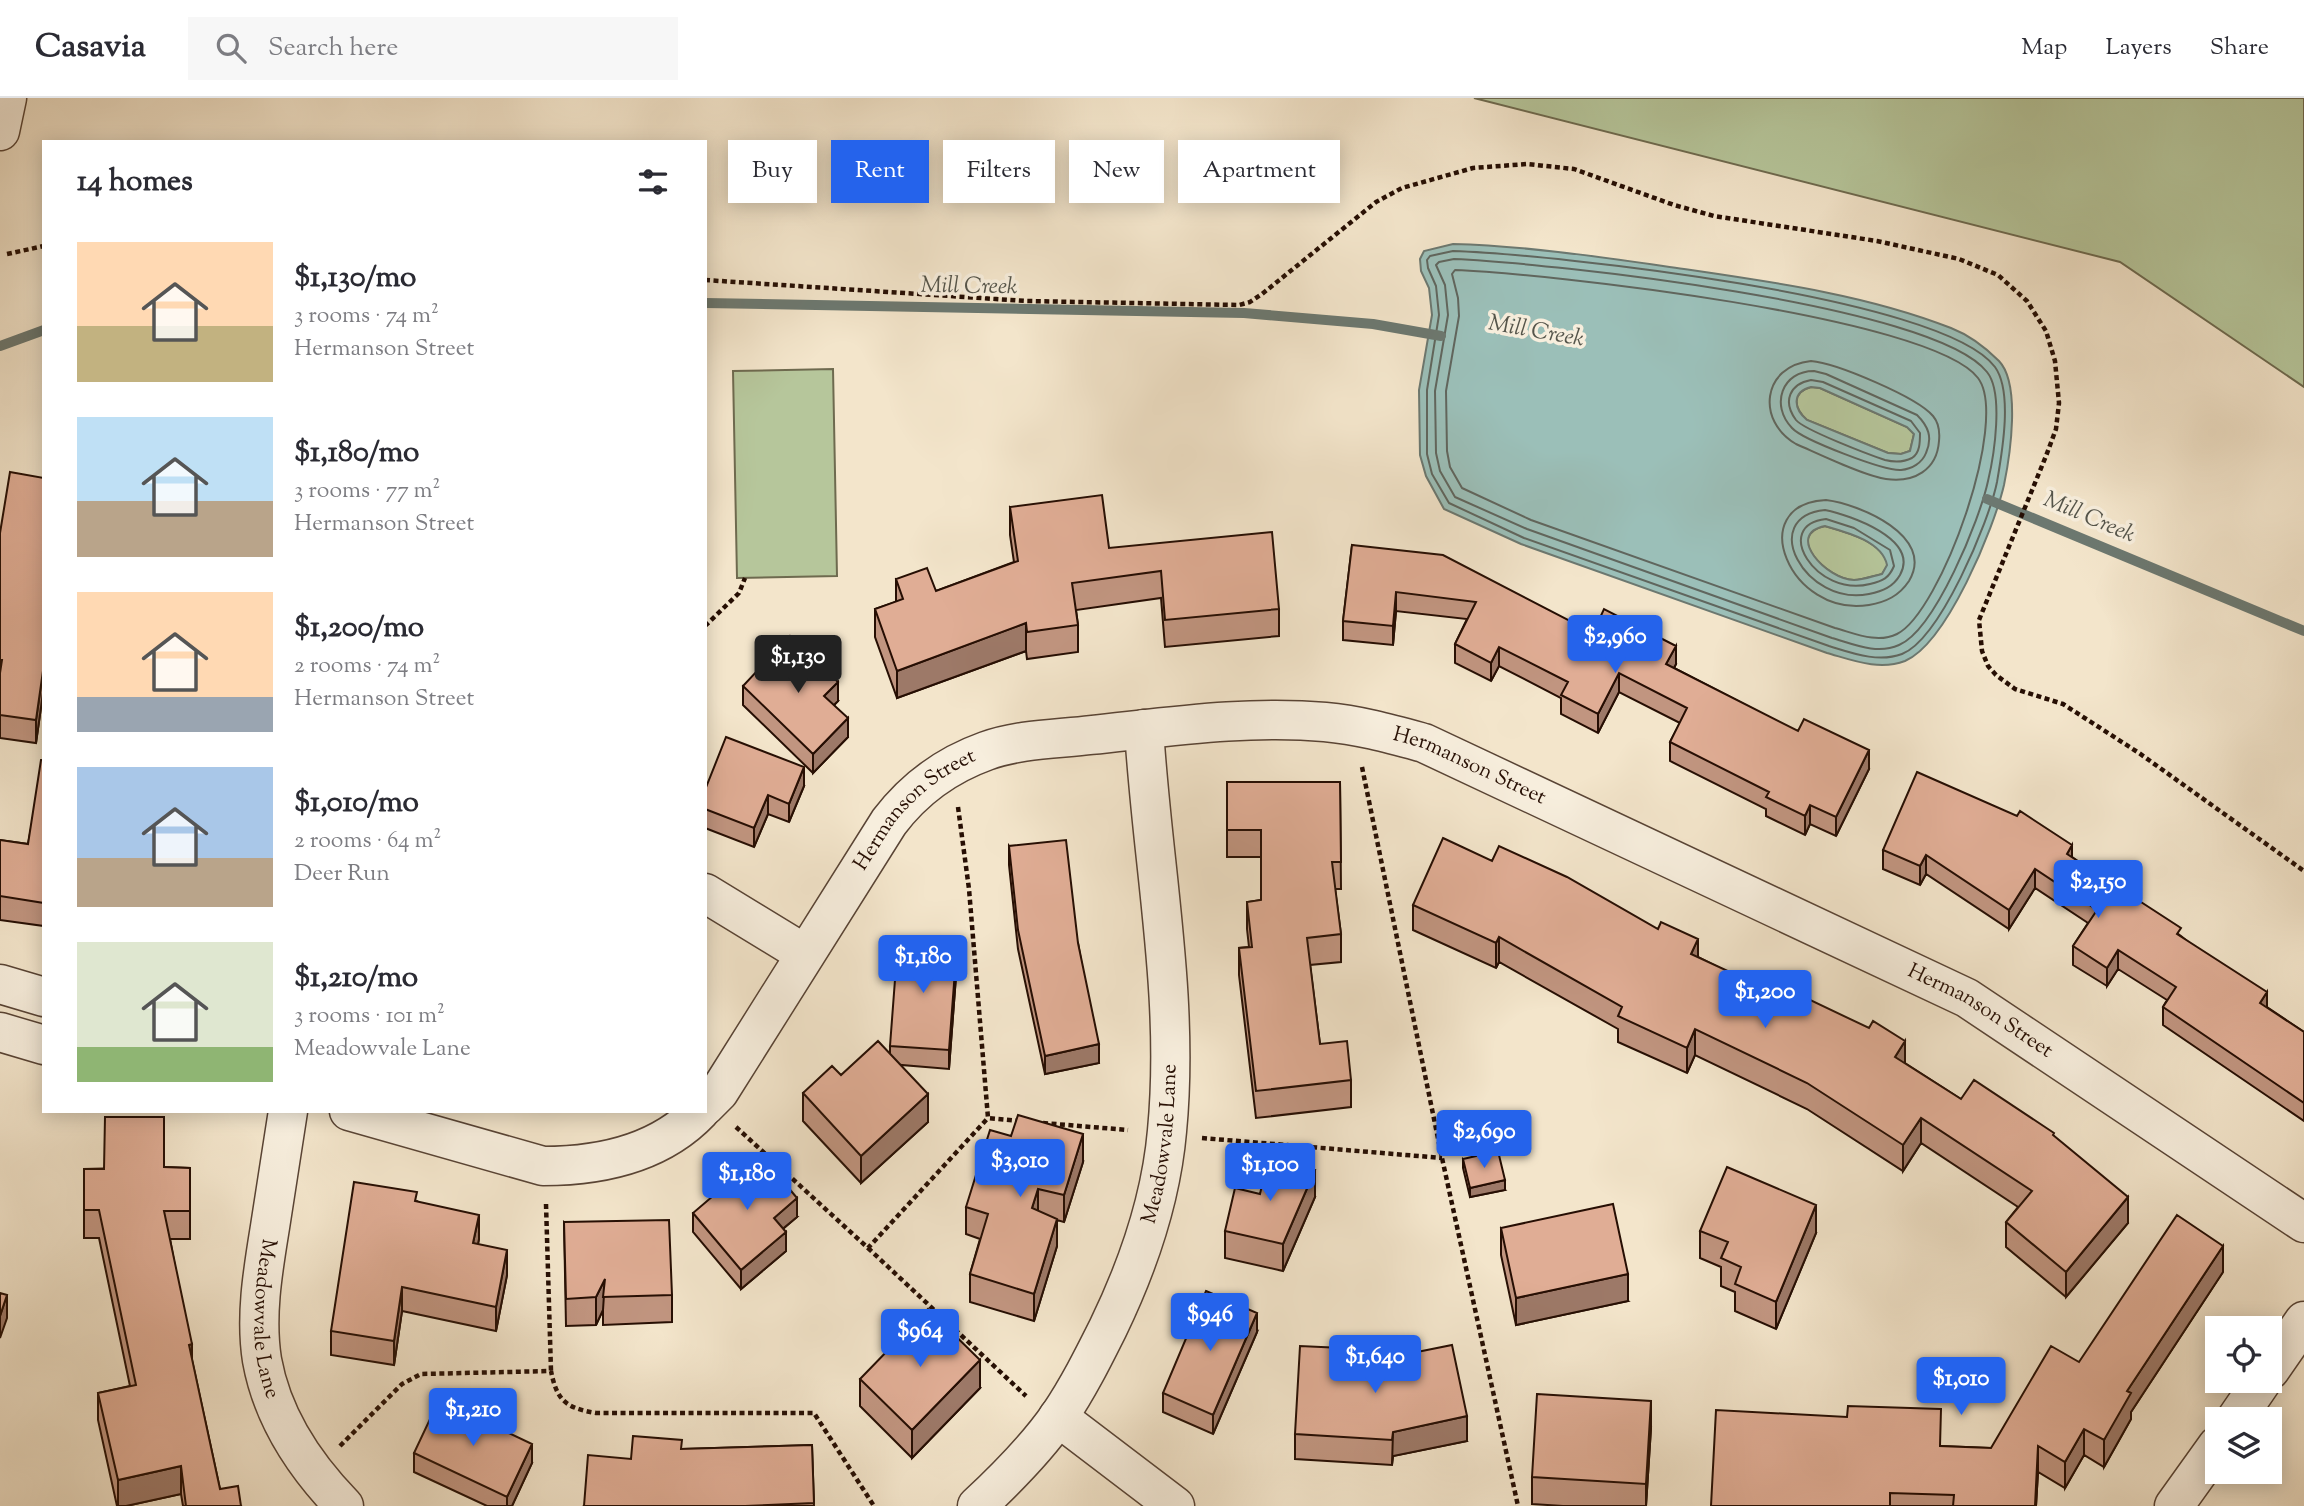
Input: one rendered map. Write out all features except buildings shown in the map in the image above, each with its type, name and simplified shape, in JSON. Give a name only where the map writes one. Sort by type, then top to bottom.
[{"type":"street","points":[[0,131],[7,98]]},
{"type":"street","name":"Hermanson Street","points":[[707,1105],[719,1092],[889,822],[906,799],[935,776],[987,750],[1022,743],[1144,729],[1254,721],[1324,722],[1359,727],[1424,743],[1967,998],[2304,1223]]},
{"type":"street","name":"Meadowvale Lane","points":[[977,1506],[1058,1417],[1087,1370],[1131,1278],[1149,1228],[1167,1133],[1170,1076],[1169,1004],[1144,729]]},
{"type":"street","points":[[707,894],[804,954]]},
{"type":"street","points":[[0,984],[42,996]]},
{"type":"street","points":[[0,1032],[42,1044]]},
{"type":"street","name":"Meadowvale Lane","points":[[288,1113],[262,1278],[262,1358],[269,1389],[281,1420],[299,1451],[344,1506]]},
{"type":"street","name":"Hermanson Street","points":[[356,1113],[543,1166],[572,1166],[621,1158],[671,1134],[697,1113]]},
{"type":"street","points":[[2282,1353],[2304,1321]]},
{"type":"street","points":[[1058,1417],[1175,1506]]},
{"type":"street","points":[[2174,1506],[2205,1463]]},
{"type":"path","points":[[707,280],[1026,301],[1239,305],[1262,294],[1376,202],[1402,188],[1473,168],[1527,164],[1574,169],[1674,205],[1714,216],[1877,241],[1959,259],[1998,275],[2027,301],[2046,331],[2055,361],[2059,402],[2056,429],[1979,620],[1982,651],[1988,666],[2015,689],[2063,704],[2139,753],[2304,871]]},
{"type":"path","points":[[7,254],[42,246]]},
{"type":"path","points":[[707,624],[739,593],[745,578]]},
{"type":"path","points":[[1359,727],[1360,761],[1442,1158],[1518,1506]]},
{"type":"path","points":[[868,1248],[988,1118],[969,889],[951,767]]},
{"type":"path","points":[[707,1109],[868,1248],[1029,1399],[1058,1417]]},
{"type":"path","points":[[988,1118],[1026,1122]]},
{"type":"path","points":[[1039,1123],[1129,1130]]},
{"type":"path","points":[[1197,1138],[1442,1158]]},
{"type":"path","points":[[543,1166],[551,1371],[554,1385],[566,1404],[596,1413],[814,1413],[874,1506]]},
{"type":"path","points":[[312,1468],[348,1439],[402,1384],[421,1374],[551,1371]]},
{"type":"green space","points":[[1474,98],[2304,98],[2304,387],[2120,262]]},
{"type":"green space","points":[[833,369],[837,576],[737,578],[733,371]]},
{"type":"green space","points":[[1811,387],[1820,388],[1907,427],[1914,434],[1910,451],[1901,454],[1888,453],[1807,420],[1799,410],[1797,401],[1800,393]]},
{"type":"green space","points":[[1825,526],[1862,539],[1879,550],[1888,565],[1882,574],[1854,580],[1833,573],[1822,565],[1809,547],[1808,538],[1813,531]]},
{"type":"water","points":[[1453,244],[1511,247],[1751,279],[1853,298],[1886,307],[1951,328],[1977,342],[1999,361],[2010,386],[2012,421],[2009,457],[1999,504],[1979,555],[1952,609],[1937,632],[1921,650],[1905,661],[1875,665],[1856,661],[1521,544],[1444,509],[1426,476],[1420,455],[1419,390],[1432,315],[1429,288],[1421,271],[1420,259],[1424,251]],"holes":[[[1811,387],[1820,388],[1907,427],[1914,434],[1910,451],[1901,454],[1888,453],[1807,420],[1799,410],[1797,401],[1800,393]],[[1825,526],[1871,544],[1884,557],[1887,565],[1882,574],[1854,580],[1832,573],[1822,565],[1809,547],[1808,538],[1813,531]]]},
{"type":"waterway","name":"Mill Creek","points":[[707,303],[1244,313],[1373,324],[1441,336]]},
{"type":"waterway","name":"Mill Creek","points":[[0,346],[42,331]]},
{"type":"waterway","name":"Mill Creek","points":[[1987,499],[2304,631]]}]
